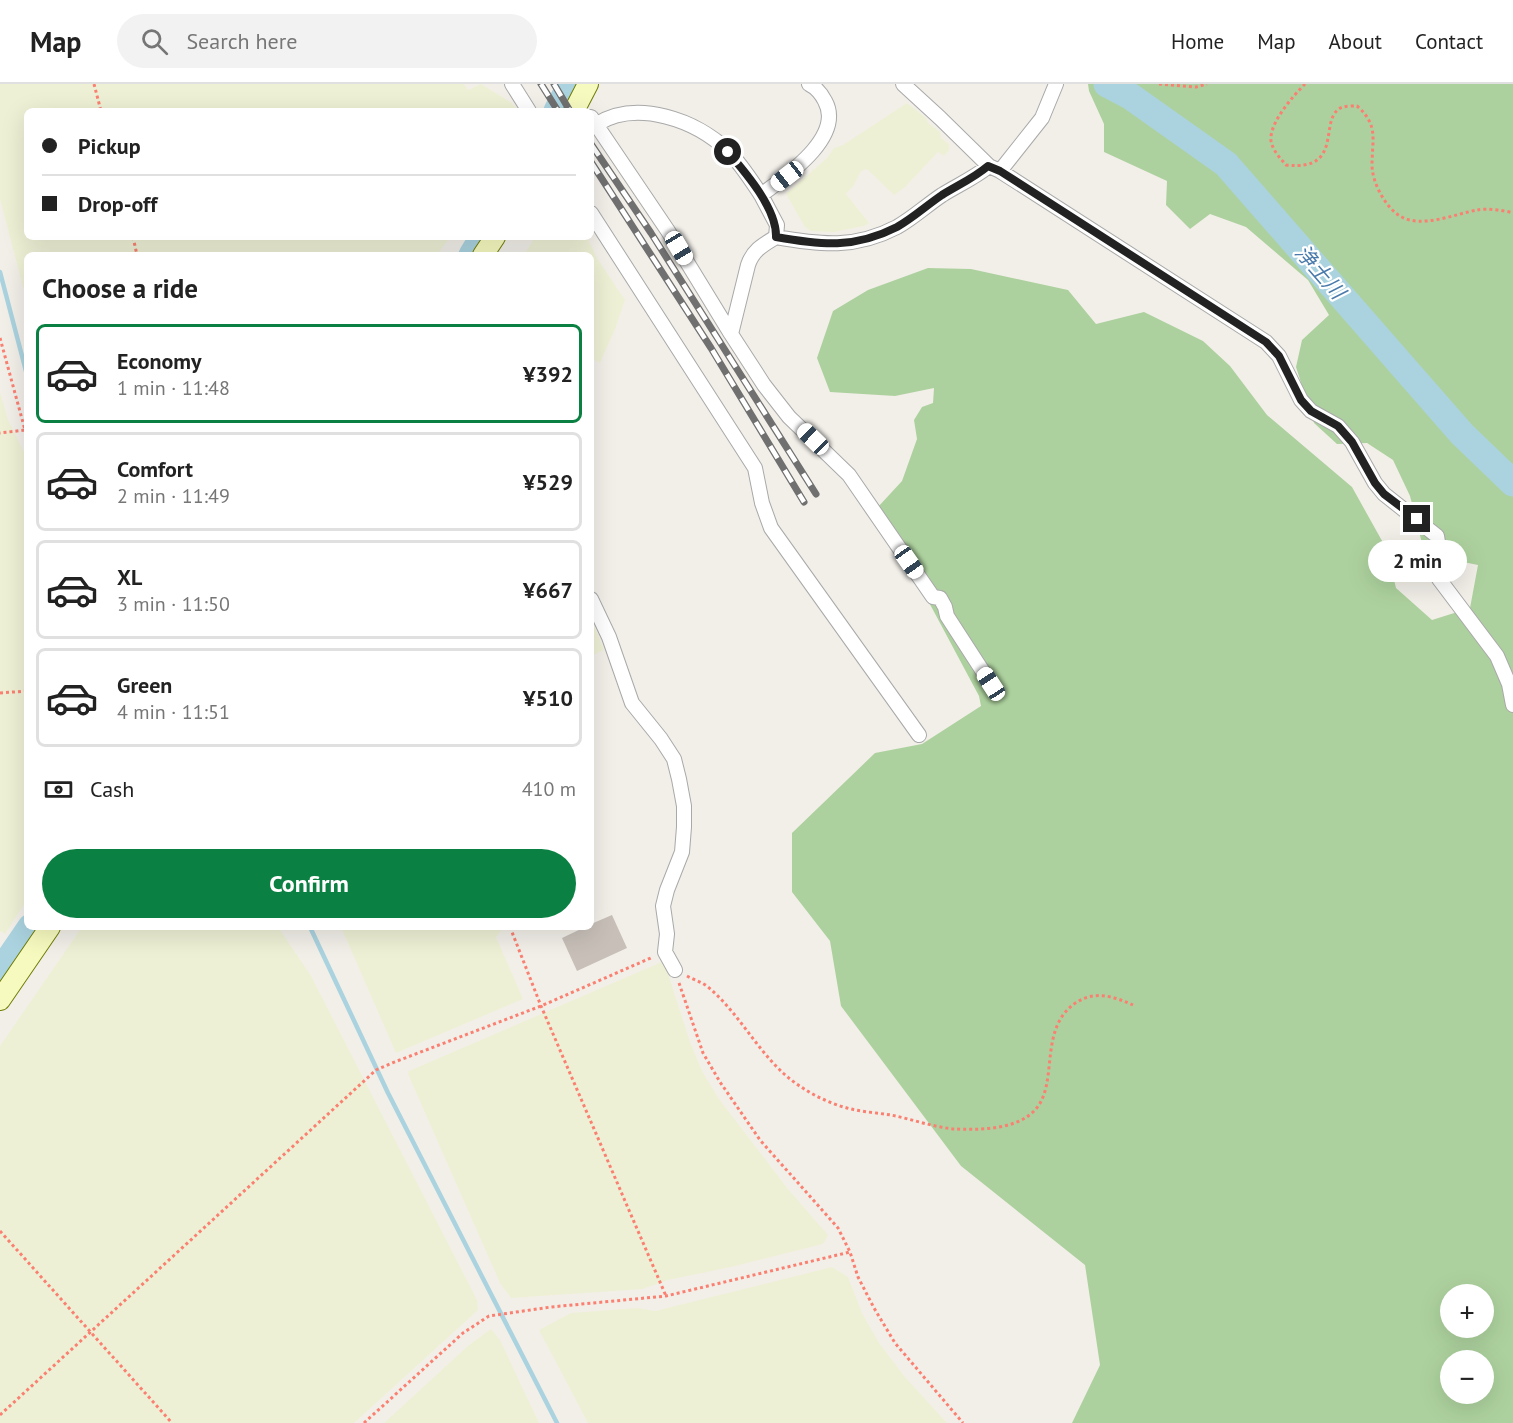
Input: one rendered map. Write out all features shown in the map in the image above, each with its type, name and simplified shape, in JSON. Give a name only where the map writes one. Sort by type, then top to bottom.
[{"type":"main road","points":[[586,108],[588,84]]},
{"type":"main road","points":[[0,1000],[48,930]]},
{"type":"street","points":[[512,84],[527,108]]},
{"type":"street","points":[[761,195],[808,156],[820,142],[829,123],[830,109],[817,88],[809,84]]},
{"type":"street","points":[[903,84],[994,169],[1266,342],[1279,356],[1301,400],[1311,411],[1338,426],[1352,442],[1375,483],[1384,494],[1437,536],[1440,554],[1437,562],[1439,579],[1497,656],[1509,684],[1513,705]]},
{"type":"street","points":[[731,334],[751,256],[759,248],[776,237],[820,244],[862,241],[898,226],[943,195],[994,169],[1031,134],[1042,118],[1056,84]]},
{"type":"street","points":[[594,115],[608,117],[637,114],[671,118],[703,132],[728,152],[761,195],[777,225],[776,237]]},
{"type":"street","points":[[594,126],[668,231],[764,385],[789,417],[849,475],[933,597],[940,598],[947,616],[991,684]]},
{"type":"street","points":[[594,218],[755,468],[762,503],[771,528],[919,735]]},
{"type":"street","points":[[594,605],[605,626],[632,703],[662,739],[674,759],[680,779],[684,806],[682,852],[663,906],[667,934],[665,951],[675,970]]},
{"type":"path","points":[[94,84],[100,108]]},
{"type":"path","points":[[1159,84],[1196,87],[1207,84]]},
{"type":"path","points":[[1305,84],[1274,126],[1271,141],[1276,153],[1286,165],[1300,167],[1314,164],[1322,155],[1330,135],[1333,115],[1342,107],[1358,106],[1368,115],[1373,129],[1372,166],[1378,189],[1400,216],[1415,220],[1445,219],[1479,209],[1513,213]]},
{"type":"path","points":[[0,338],[24,426]]},
{"type":"path","points":[[0,433],[24,430]]},
{"type":"path","points":[[0,693],[24,691]]},
{"type":"path","points":[[511,930],[666,1296]]},
{"type":"path","points":[[0,1415],[376,1071],[541,1005],[665,951]]},
{"type":"path","points":[[675,970],[706,986],[728,1008],[783,1073],[819,1098],[850,1109],[953,1129],[1009,1125],[1034,1111],[1043,1095],[1056,1023],[1065,1011],[1080,1000],[1099,995],[1112,996],[1133,1005]]},
{"type":"path","points":[[675,970],[703,1053],[720,1082],[760,1140],[838,1227],[850,1252],[858,1277],[895,1343],[963,1423]]},
{"type":"path","points":[[0,1231],[172,1423]]},
{"type":"path","points":[[364,1423],[463,1333],[489,1316],[551,1307],[593,1305],[666,1296],[850,1252]]},
{"type":"green space","points":[[0,84],[464,84],[468,90],[481,84],[512,103],[516,108],[24,108],[24,240],[448,240],[439,252],[24,252],[24,291],[0,199]]},
{"type":"green space","points":[[1088,84],[1513,84],[1513,1423],[1072,1423],[1100,1365],[1085,1265],[961,1166],[841,1006],[830,941],[792,892],[792,833],[875,753],[922,744],[981,706],[979,696],[878,507],[902,481],[917,439],[914,420],[922,407],[933,403],[934,388],[895,396],[830,392],[817,358],[833,311],[868,290],[928,268],[971,269],[1068,290],[1096,324],[1144,312],[1203,341],[1230,366],[1267,415],[1352,487],[1386,548],[1396,588],[1432,620],[1470,608],[1478,565],[1424,551],[1410,496],[1393,460],[1367,443],[1337,444],[1314,423],[1296,367],[1302,340],[1329,315],[1308,280],[1246,227],[1210,214],[1190,229],[1166,205],[1167,181],[1104,152],[1104,124]]},
{"type":"green space","points":[[907,103],[940,132],[941,138],[949,144],[949,150],[944,156],[938,152],[905,187],[894,195],[867,169],[861,171],[846,194],[869,223],[834,232],[810,231],[805,227],[786,194],[827,158],[834,148],[843,145]]},
{"type":"green space","points":[[533,240],[588,240],[597,258],[625,300],[600,363],[594,360],[594,252],[526,252]]},
{"type":"green space","points":[[0,392],[8,420],[24,452],[24,905],[5,934],[0,931]]},
{"type":"green space","points":[[594,625],[604,650],[594,655]]},
{"type":"green space","points":[[80,930],[280,930],[311,976],[477,1300],[478,1310],[354,1423],[0,1423],[0,1046]]},
{"type":"green space","points":[[342,930],[502,930],[496,937],[523,999],[396,1053]]},
{"type":"green space","points":[[664,961],[690,1042],[702,1071],[719,1099],[788,1189],[828,1235],[823,1244],[668,1280],[643,1289],[511,1298],[500,1283],[408,1074],[409,1071]]},
{"type":"green space","points":[[832,1267],[848,1277],[862,1313],[879,1343],[905,1377],[947,1423],[588,1423],[539,1330],[571,1313],[637,1308],[655,1311]]},
{"type":"green space","points":[[491,1329],[500,1340],[539,1423],[384,1423],[469,1345]]},
{"type":"building","points":[[612,915],[627,948],[577,971],[562,938],[579,930],[594,930],[594,923]]},
{"type":"waterway","name":"浄土川","points":[[559,108],[571,84]]},
{"type":"waterway","name":"浄土川","points":[[1107,84],[1130,96],[1226,164],[1462,434],[1513,483]]},
{"type":"waterway","name":"浄土川","points":[[474,252],[481,240]]},
{"type":"waterway","points":[[0,272],[24,364]]},
{"type":"waterway","name":"浄土川","points":[[0,972],[29,930]]},
{"type":"waterway","points":[[311,930],[388,1093],[557,1423]]},
{"type":"railway","points":[[541,84],[556,108]]},
{"type":"railway","points":[[554,84],[568,108]]},
{"type":"railway","points":[[594,148],[651,233],[816,494]]},
{"type":"railway","points":[[594,167],[711,348],[804,502]]},
{"type":"route","points":[[728,152],[761,195],[777,225],[776,237],[820,244],[862,241],[898,226],[943,195],[977,176],[988,166],[1000,171],[1266,342],[1279,356],[1301,400],[1311,411],[1338,426],[1352,442],[1359,457],[1384,494],[1417,519]]}]
